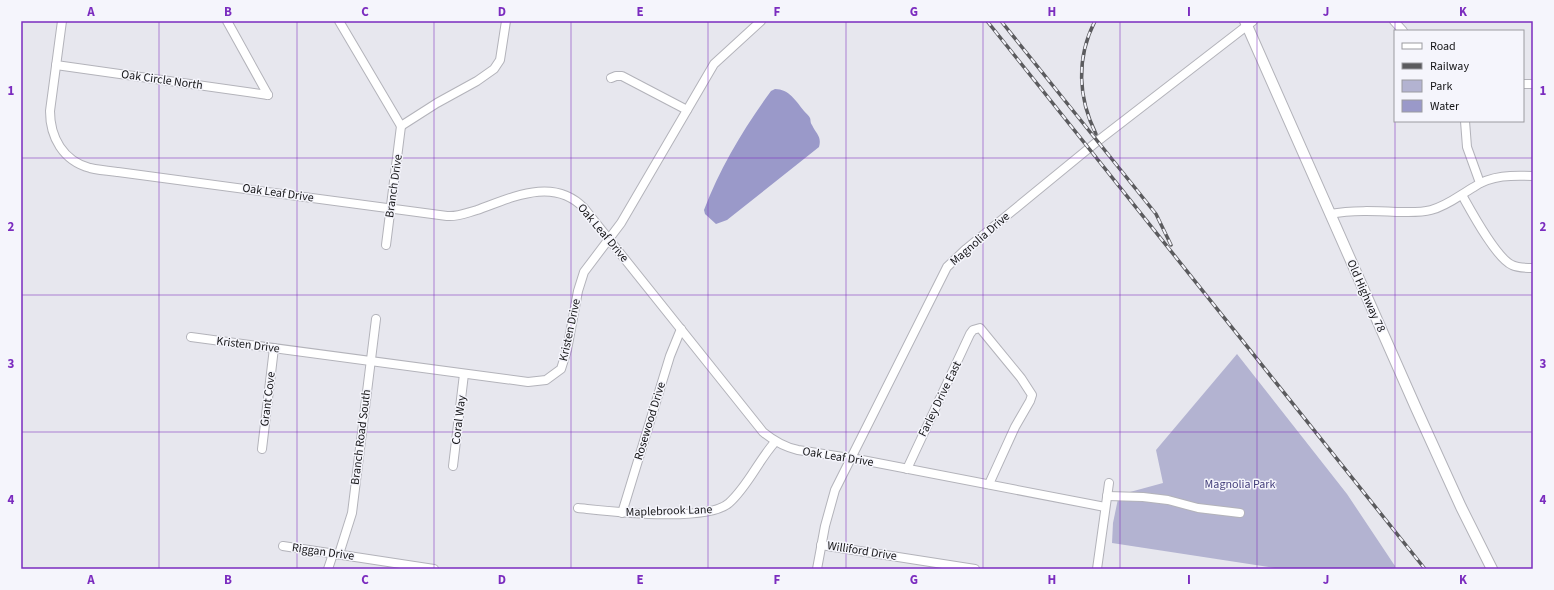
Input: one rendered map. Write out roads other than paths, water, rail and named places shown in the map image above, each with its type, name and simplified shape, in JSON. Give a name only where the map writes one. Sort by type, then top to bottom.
[{"type":"main road","name":"Old Highway 78","points":[[1248,23],[1330,214],[1460,507],[1492,569]]},
{"type":"street","name":"Oak Leaf Drive","points":[[62,21],[50,111],[51,126],[54,139],[67,155],[83,166],[447,216],[458,216],[525,193],[547,191],[568,195],[579,203],[763,432],[775,442],[788,448],[989,484],[1105,507]]},
{"type":"street","name":"Oak Circle North","points":[[56,65],[268,95],[227,21]]},
{"type":"street","points":[[339,21],[401,126],[411,118],[488,74],[494,69],[500,60],[506,21]]},
{"type":"street","name":"Kristen Drive","points":[[191,337],[464,374],[535,382],[546,380],[558,372],[563,365],[582,276],[593,258],[609,240],[621,223],[714,64],[761,21]]},
{"type":"street","points":[[1394,21],[1402,30]]},
{"type":"street","name":"Magnolia Drive","points":[[817,569],[832,500],[947,267],[966,249],[1089,148],[1248,23]]},
{"type":"street","points":[[610,78],[622,76],[687,110]]},
{"type":"street","points":[[1465,122],[1467,147],[1480,183]]},
{"type":"street","name":"Branch Drive","points":[[386,245],[401,126]]},
{"type":"street","points":[[1330,214],[1355,211],[1422,212],[1438,208],[1480,183],[1505,176],[1530,176]]},
{"type":"street","points":[[1462,195],[1488,240],[1502,258],[1512,266],[1533,268]]},
{"type":"street","name":"Branch Road South","points":[[328,569],[336,554],[352,513],[376,319]]},
{"type":"street","name":"Farley Drive East","points":[[907,469],[973,330],[980,328],[984,331],[1032,392],[1030,401],[1015,427],[989,484]]},
{"type":"street","name":"Rosewood Drive","points":[[622,513],[674,343],[681,329]]},
{"type":"street","name":"Grant Cove","points":[[262,450],[274,348]]},
{"type":"street","name":"Coral Way","points":[[453,466],[464,374]]},
{"type":"street","name":"Maplebrook Lane","points":[[578,508],[644,514],[685,513],[720,509],[736,496],[775,442]]},
{"type":"street","points":[[1097,569],[1108,484]]},
{"type":"street","points":[[1107,496],[1143,497],[1168,500],[1198,508],[1240,513]]},
{"type":"street","name":"Williford Drive","points":[[821,545],[975,569]]},
{"type":"street","name":"Riggan Drive","points":[[283,546],[434,569]]},
{"type":"water","points":[[775,89],[788,93],[809,116],[811,124],[820,140],[819,147],[727,220],[716,224],[705,214],[704,210],[710,194],[725,164],[751,119],[771,91]]},
{"type":"railway","points":[[987,21],[1425,569]]},
{"type":"railway","points":[[1001,21],[1156,214],[1171,245]]},
{"type":"railway","points":[[1095,21],[1085,49],[1082,64],[1082,78],[1086,106],[1096,134]]},
{"type":"park label","name":"Magnolia Park","points":[[1240,484]]}]
